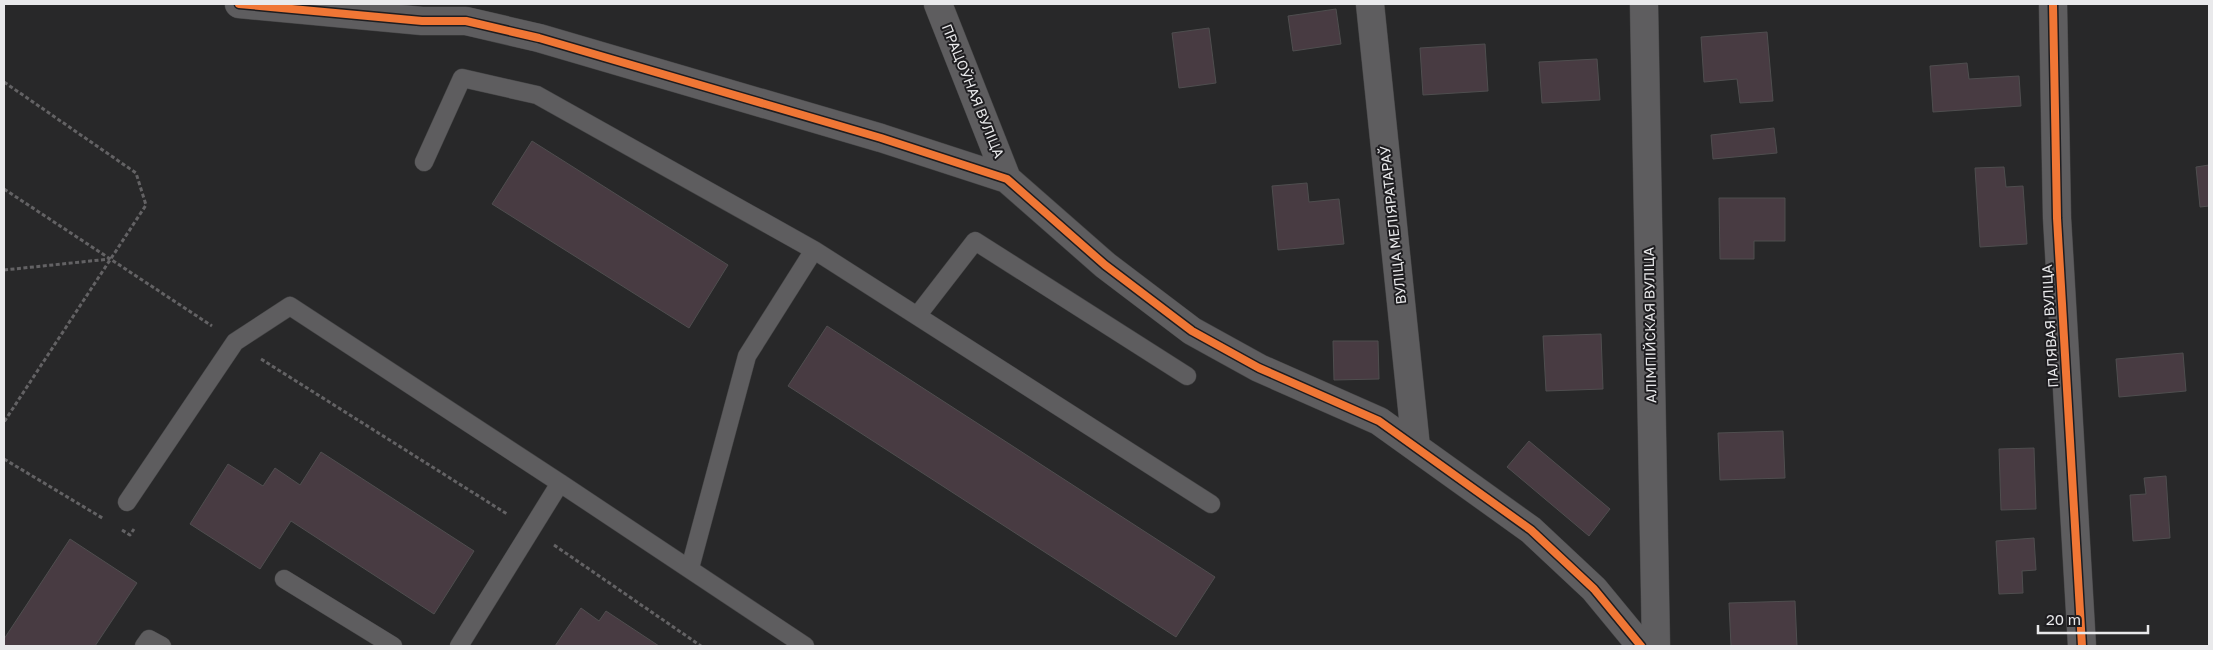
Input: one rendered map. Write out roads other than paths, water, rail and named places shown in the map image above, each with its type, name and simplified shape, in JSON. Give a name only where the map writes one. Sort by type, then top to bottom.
[{"type":"street","points":[[239,4],[422,20],[465,12],[539,38],[890,140],[1007,179],[1105,265],[1192,331],[1259,368],[1379,421],[1531,530],[1594,589],[1641,646]]},
{"type":"street","name":"ПРАЦОЎНАЯ ВУЛІЦА","points":[[938,4],[1007,179]]},
{"type":"street","name":"ВУЛІЦА МЕЛІЯРАТАРАЎ","points":[[1370,4],[1416,447]]},
{"type":"street","name":"АЛІМПІЙСКАЯ ВУЛІЦА","points":[[1644,4],[1656,646]]},
{"type":"street","name":"ПАЛЯВАЯ ВУЛІЦА","points":[[2053,4],[2057,218],[2082,646]]},
{"type":"lane","points":[[424,162],[462,78],[537,95],[814,250],[1210,504]]},
{"type":"lane","points":[[917,316],[975,241],[1187,376]]},
{"type":"lane","points":[[690,568],[747,356],[814,250]]},
{"type":"lane","points":[[128,502],[235,342],[290,306],[690,568],[805,646]]},
{"type":"lane","points":[[459,646],[560,483]]},
{"type":"lane","points":[[284,578],[393,646]]},
{"type":"lane","points":[[144,646],[149,639],[162,646]]}]
